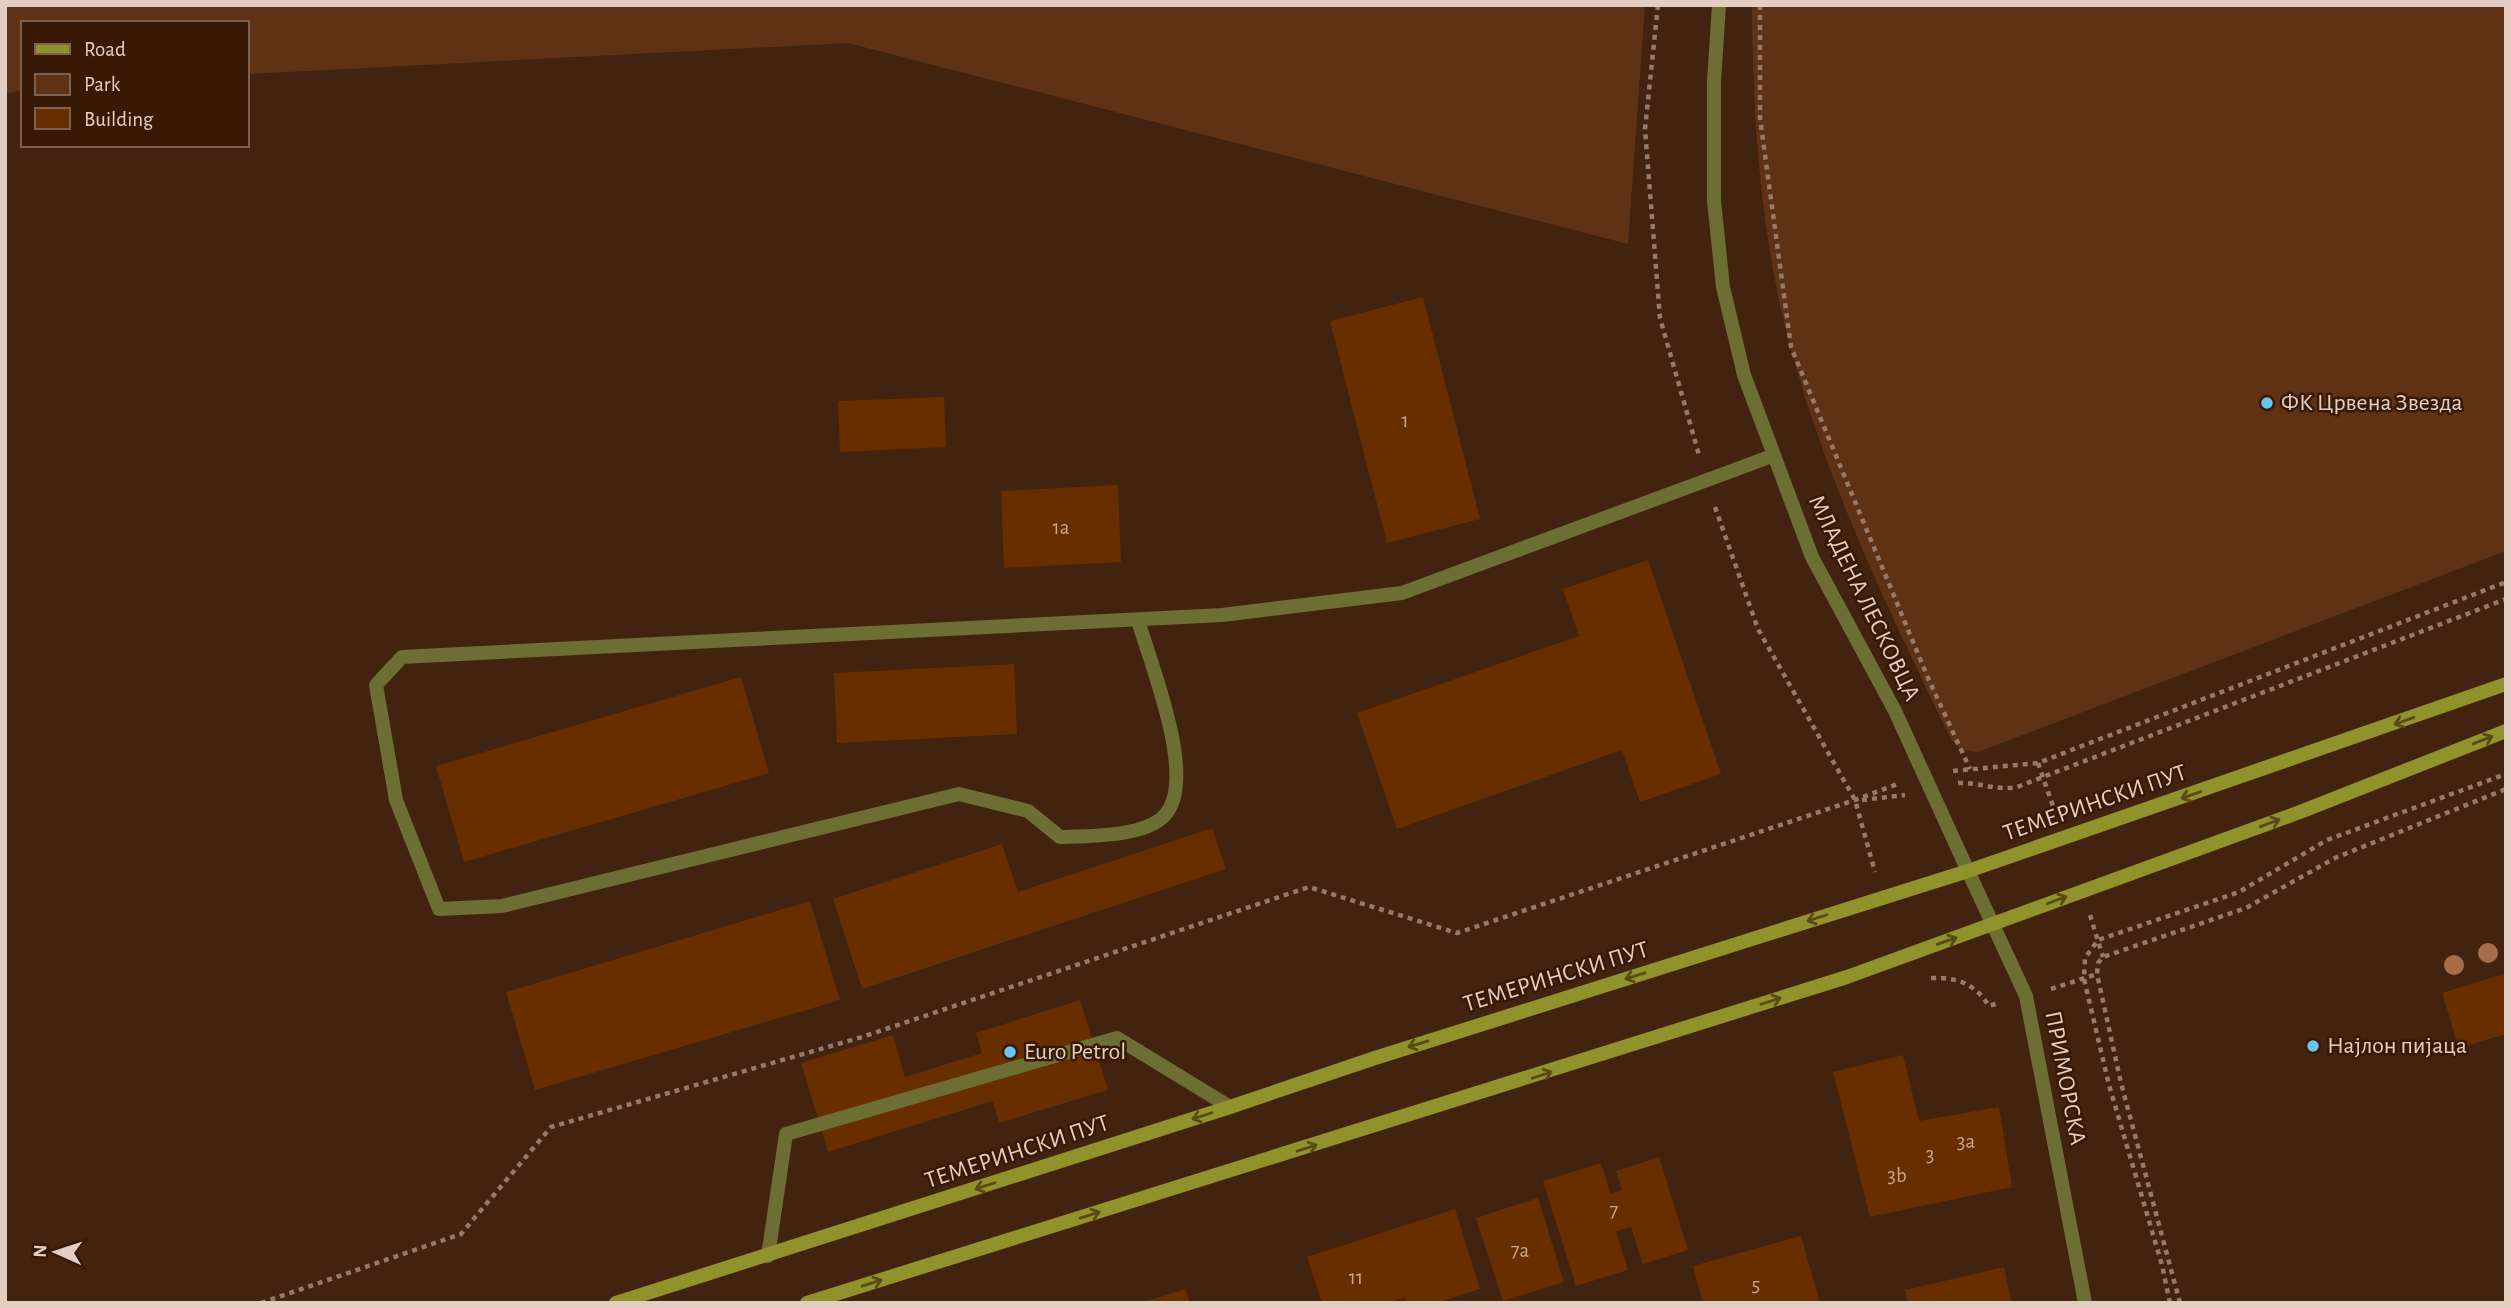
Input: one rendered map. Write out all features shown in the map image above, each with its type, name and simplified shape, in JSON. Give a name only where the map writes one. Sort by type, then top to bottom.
[{"type":"main road","name":"ТЕМЕРИНСКИ ПУТ","points":[[616,1303],[1375,1058],[1968,871],[2506,684]]},
{"type":"main road","points":[[807,1303],[1847,977],[2300,812],[2506,731]]},
{"type":"street","name":"МЛАДЕНА ЛЕСКОВЦА","points":[[1719,5],[1714,81],[1714,201],[1723,287],[1744,375],[1772,456],[1812,557],[1895,711],[1968,871]]},
{"type":"street","points":[[1138,620],[1177,756],[1174,802],[1162,818],[1119,835],[1060,837],[1028,811],[959,794],[502,906],[439,909],[396,800],[376,685],[402,657],[1222,615],[1402,593],[1772,456]]},
{"type":"street","name":"ПРИМОРСКА","points":[[1968,871],[2026,996],[2085,1303]]},
{"type":"street","points":[[768,1256],[786,1134],[1117,1038],[1230,1107]]},
{"type":"path","points":[[1658,5],[1645,129],[1660,318],[1706,481],[1758,629],[1855,800],[1882,897]]},
{"type":"path","points":[[1760,5],[1760,118],[1791,347],[1927,678],[1970,769]]},
{"type":"path","points":[[261,1303],[461,1234],[551,1127],[862,1037],[1309,887],[1457,933],[1855,800],[1923,774],[2038,763],[2506,582]]},
{"type":"path","points":[[2042,776],[2506,599]]},
{"type":"path","points":[[2038,763],[2063,837]]},
{"type":"path","points":[[2170,1303],[2162,1265],[2109,1085],[2084,979],[2085,958],[2098,940],[2239,892],[2327,840],[2506,774]]},
{"type":"path","points":[[2180,1303],[2121,1083],[2097,974],[2098,963],[2103,957],[2246,908],[2335,858],[2506,789]]},
{"type":"path","points":[[2098,940],[2103,957]]},
{"type":"path","points":[[1922,978],[1942,977],[1977,988],[1989,1006]]},
{"type":"green space","points":[[5,5],[1645,5],[1628,244],[848,43],[248,74],[248,21],[21,21],[21,90],[5,94]]},
{"type":"green space","points":[[1752,5],[2506,5],[2506,551],[1978,752],[1962,750],[1952,741],[1865,556],[1827,460],[1795,363],[1774,275],[1761,186],[1754,96]]},
{"type":"building","points":[[1423,297],[1480,519],[1387,543],[1330,321]]},
{"type":"building","points":[[944,397],[946,447],[840,452],[838,401]]},
{"type":"building","points":[[1118,485],[1121,562],[1004,568],[1001,491]]},
{"type":"building","points":[[1648,560],[1721,774],[1640,802],[1622,750],[1397,829],[1357,713],[1579,636],[1563,589]]},
{"type":"building","points":[[1014,664],[1017,734],[837,743],[834,673]]},
{"type":"building","points":[[741,677],[769,773],[464,862],[436,766]]},
{"type":"building","points":[[1212,828],[1226,869],[862,989],[833,899],[1002,844],[1018,892]]},
{"type":"building","points":[[810,901],[840,1000],[535,1090],[506,992]]},
{"type":"building","points":[[2506,973],[2506,1034],[2459,1048],[2442,993]]},
{"type":"building","points":[[1080,1000],[1108,1090],[999,1123],[993,1101],[828,1152],[801,1063],[893,1035],[905,1077],[982,1053],[976,1033]]},
{"type":"building","points":[[1903,1055],[1919,1121],[1999,1107],[2012,1187],[1870,1217],[1833,1072]]},
{"type":"building","points":[[1659,1157],[1688,1250],[1643,1264],[1631,1227],[1616,1231],[1628,1270],[1576,1286],[1543,1181],[1601,1163],[1611,1194],[1622,1190],[1616,1171]]},
{"type":"building","points":[[1538,1198],[1564,1282],[1503,1301],[1476,1218]]},
{"type":"building","points":[[1455,1209],[1480,1289],[1436,1303],[1407,1303],[1405,1297],[1389,1303],[1322,1303],[1307,1257]]},
{"type":"building","points":[[1801,1236],[1820,1303],[1703,1303],[1693,1266]]},
{"type":"building","points":[[2004,1267],[2012,1303],[1908,1303],[1905,1290]]},
{"type":"building","points":[[1185,1289],[1190,1303],[1144,1303],[1144,1302]]},
{"type":"place","name":"ФК Црвена Звезда","points":[[2267,403]]},
{"type":"place","name":"Најлон пијаца","points":[[2313,1046]]},
{"type":"place","name":"Euro Petrol","points":[[1010,1052]]}]
